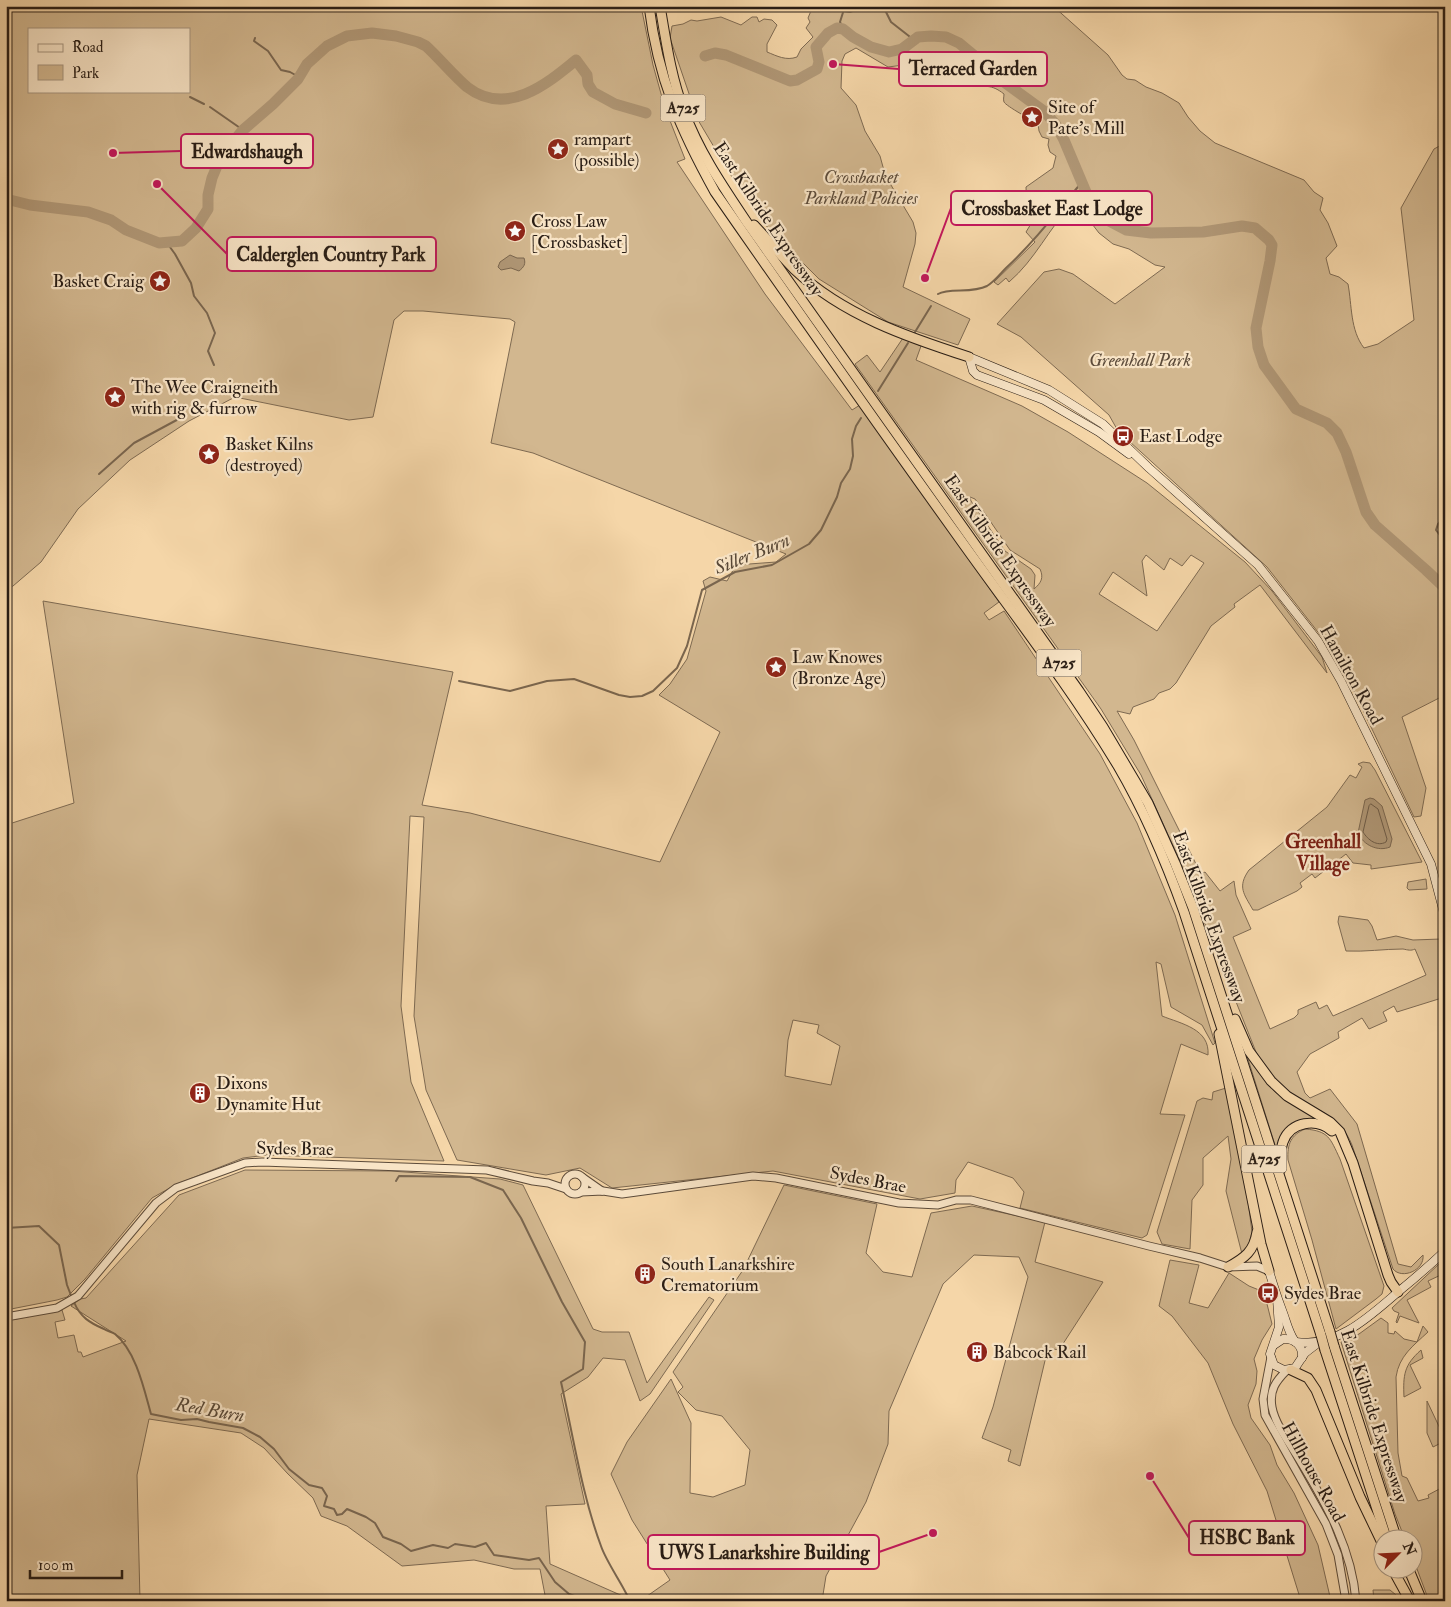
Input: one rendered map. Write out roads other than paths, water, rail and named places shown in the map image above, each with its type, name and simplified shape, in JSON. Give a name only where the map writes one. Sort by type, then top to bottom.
[{"type":"highway","name":"East Kilbride Expressway","points":[[649,6],[657,55],[671,103],[691,148],[715,192],[1067,689],[1118,766],[1144,816],[1170,874],[1184,912],[1323,1336]]},
{"type":"highway","name":"East Kilbride Expressway","points":[[660,6],[672,69],[683,110],[706,158],[732,200],[1103,727],[1134,777],[1152,811],[1175,862],[1202,935],[1281,1180],[1323,1336]]},
{"type":"highway","points":[[732,200],[796,270],[820,290],[844,306],[911,338],[969,357]]},
{"type":"highway","name":"A725","points":[[1202,935],[1239,1030],[1257,1063],[1279,1089],[1299,1104],[1330,1122],[1337,1128],[1343,1138],[1353,1163],[1391,1282],[1398,1292]]},
{"type":"highway","name":"A725","points":[[1208,984],[1210,1005],[1228,1073],[1257,1222],[1269,1271]]},
{"type":"highway","name":"A725","points":[[1281,1180],[1281,1151],[1286,1135],[1296,1126],[1306,1123],[1324,1126],[1338,1140],[1372,1226]]},
{"type":"highway","points":[[1228,1266],[1244,1258],[1252,1249],[1257,1222]]},
{"type":"highway","name":"A725","points":[[1323,1336],[1330,1348]]},
{"type":"highway","name":"East Kilbride Expressway","points":[[1330,1348],[1384,1530]]},
{"type":"highway","name":"East Kilbride Expressway","points":[[1330,1348],[1394,1530]]},
{"type":"highway","points":[[1289,1370],[1308,1378],[1316,1390],[1354,1483],[1376,1530]]},
{"type":"highway","points":[[1399,1580],[1411,1601]]},
{"type":"highway","points":[[1403,1580],[1411,1601]]},
{"type":"highway","points":[[1413,1580],[1422,1601]]},
{"type":"main road","name":"Hamilton Road","points":[[969,357],[1049,390],[1103,424],[1149,468],[1258,564],[1318,641],[1341,681],[1431,864],[1445,917]]},
{"type":"main road","name":"Hamilton Road","points":[[969,357],[973,371],[977,375],[1044,400],[1099,432],[1149,468]]},
{"type":"main road","points":[[1272,1347],[1276,1342],[1283,1339],[1295,1341],[1342,1334],[1360,1323],[1445,1251]]},
{"type":"main road","points":[[1269,1271],[1288,1330],[1301,1350],[1302,1358]]},
{"type":"main road","points":[[1277,1299],[1278,1327],[1271,1357],[1276,1367],[1289,1370],[1298,1365],[1305,1352],[1323,1336]]},
{"type":"street","name":"Sydes Brae","points":[[6,1317],[57,1308],[78,1296],[156,1203],[176,1188],[245,1163],[478,1169],[501,1172],[566,1189]]},
{"type":"street","points":[[548,1183],[576,1174],[603,1191]]},
{"type":"street","points":[[570,1175],[565,1181],[566,1189],[573,1194],[581,1192],[585,1186],[582,1177]]},
{"type":"street","name":"Sydes Brae","points":[[581,1192],[603,1191],[622,1194],[753,1176],[776,1178],[899,1203],[938,1205],[956,1200],[971,1200],[1228,1266],[1257,1266],[1269,1271]]},
{"type":"street","name":"Hillhouse Road","points":[[1271,1357],[1263,1399],[1265,1415],[1326,1524],[1339,1561],[1346,1601]]},
{"type":"street","name":"Hillhouse Road","points":[[1289,1370],[1278,1378],[1275,1384],[1271,1399],[1272,1409],[1339,1532],[1350,1564],[1356,1601]]},
{"type":"water","points":[[510,255],[524,258],[524,265],[519,271],[511,268],[501,270],[498,267],[500,262]]},
{"type":"water","points":[[1370,798],[1382,806],[1392,839],[1390,847],[1381,849],[1371,846],[1363,841],[1358,833],[1365,800]]},
{"type":"waterway","points":[[843,29],[840,22],[845,6]]},
{"type":"waterway","points":[[844,11],[850,12],[866,6]]},
{"type":"waterway","points":[[883,6],[891,22],[914,40]]},
{"type":"waterway","points":[[705,56],[715,53],[726,55],[790,81],[797,80],[817,69],[819,62],[816,47],[828,33],[837,28],[843,29],[871,47],[889,52],[902,49],[918,37],[946,37],[959,43],[1000,79],[1045,112],[1056,125],[1064,140],[1088,197],[1107,220],[1126,230],[1151,233],[1203,232],[1242,226],[1255,228],[1272,245],[1256,328],[1258,347],[1264,365],[1296,409],[1327,423],[1337,433],[1346,452],[1366,512],[1375,525],[1445,588]]},
{"type":"waterway","points":[[6,199],[30,205],[88,212],[111,220],[126,230],[159,243],[182,241],[196,228],[208,209],[208,195],[212,178],[217,166],[232,143],[243,130],[298,79],[307,64],[327,46],[347,36],[372,33],[396,36],[418,42],[426,46],[467,87],[482,95],[496,99],[511,98],[525,94],[552,79],[576,60],[587,75],[588,84],[593,92],[615,104],[646,113]]},
{"type":"waterway","points":[[255,38],[254,41],[268,51],[281,70],[299,77]]},
{"type":"waterway","points":[[190,97],[204,104]]},
{"type":"waterway","points":[[210,107],[243,130]]},
{"type":"waterway","name":"Siller Burn","points":[[938,294],[948,291],[975,290],[990,284],[1036,237],[1082,182]]},
{"type":"waterway","points":[[167,243],[191,283],[194,296],[207,313],[215,333],[208,351],[214,365]]},
{"type":"waterway","points":[[1445,280],[1445,289]]},
{"type":"waterway","name":"Siller Burn","points":[[915,332],[931,306]]},
{"type":"waterway","name":"Siller Burn","points":[[878,391],[908,343]]},
{"type":"waterway","points":[[1445,349],[1445,355]]},
{"type":"waterway","points":[[1445,408],[1445,426]]},
{"type":"waterway","points":[[99,474],[134,443],[186,415]]},
{"type":"waterway","name":"Siller Burn","points":[[459,681],[510,691],[547,681],[574,679],[630,697],[642,696],[653,691],[677,668],[687,646],[702,590],[735,572],[772,565],[809,544],[821,530],[837,497],[841,483],[850,469],[853,456],[852,439],[861,418]]},
{"type":"waterway","points":[[1445,498],[1441,506],[1445,517],[1438,524],[1436,530],[1445,542]]},
{"type":"waterway","points":[[396,1181],[399,1176],[470,1177],[503,1190],[521,1218],[562,1302],[585,1342],[583,1369],[561,1382],[583,1486],[594,1526],[603,1552],[628,1597],[628,1601]]},
{"type":"waterway","name":"Red Burn","points":[[6,1228],[39,1226],[59,1245],[67,1285],[72,1298]]},
{"type":"waterway","name":"Red Burn","points":[[74,1302],[79,1312],[86,1319],[115,1334],[122,1341],[134,1360],[151,1414],[181,1420],[197,1419],[243,1428],[260,1437],[274,1449],[289,1469],[309,1485],[322,1488],[327,1496],[324,1506],[334,1509],[337,1515],[342,1514],[347,1509],[366,1517],[375,1523],[383,1537],[401,1544],[411,1551],[433,1545],[448,1548],[455,1544],[475,1547],[486,1543],[494,1555],[529,1560],[539,1558],[555,1582],[569,1594],[588,1601]]},
{"type":"place","name":"Terraced Garden","points":[[833,64]]},
{"type":"place","name":"Site of Pate's Mill","points":[[1032,117]]},
{"type":"place","name":"rampart (possible)","points":[[558,149]]},
{"type":"place","name":"Edwardshaugh","points":[[113,153]]},
{"type":"place","name":"Calderglen Country Park","points":[[157,184]]},
{"type":"place","name":"Cross Law [Crossbasket]","points":[[515,231]]},
{"type":"place","name":"Crossbasket East Lodge","points":[[925,278]]},
{"type":"place","name":"Basket Craig","points":[[160,281]]},
{"type":"place","name":"The Wee Craigneith with rig & furrow","points":[[115,397]]},
{"type":"place","name":"East Lodge","points":[[1123,436]]},
{"type":"place","name":"Basket Kilns (destroyed)","points":[[209,454]]},
{"type":"place","name":"Law Knowes (Bronze Age)","points":[[776,667]]},
{"type":"place","name":"Dixons Dynamite Hut","points":[[200,1093]]},
{"type":"place","name":"South Lanarkshire Crematorium","points":[[645,1274]]},
{"type":"place","name":"Sydes Brae","points":[[1268,1293]]},
{"type":"place","name":"Babcock Rail","points":[[977,1352]]},
{"type":"place","name":"HSBC Bank","points":[[1150,1476]]},
{"type":"place","name":"UWS Lanarkshire Building","points":[[933,1533]]},
{"type":"district","name":"Greenhall Village","points":[[1323,853]]},
{"type":"park label","name":"Crossbasket Parkland Policies","points":[[861,187]]},
{"type":"park label","name":"Greenhall Park","points":[[1140,360]]}]
